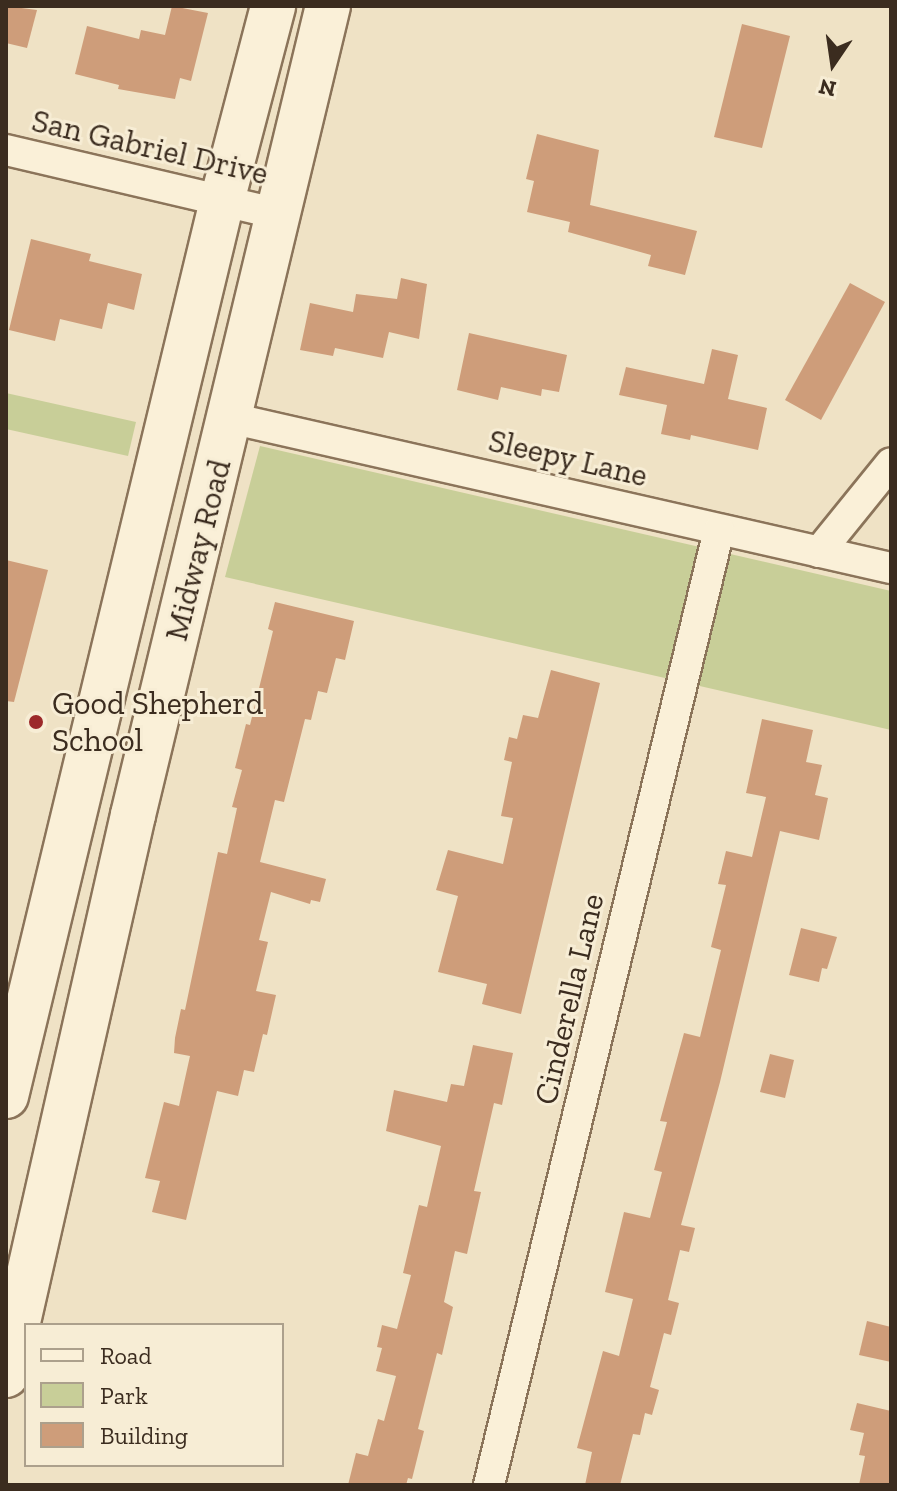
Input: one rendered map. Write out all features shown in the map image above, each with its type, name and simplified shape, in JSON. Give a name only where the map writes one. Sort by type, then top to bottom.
[{"type":"main road","name":"Midway Road","points":[[6,1096],[222,201],[273,6]]},
{"type":"main road","name":"Midway Road","points":[[6,1375],[126,842],[328,6]]},
{"type":"street","name":"San Gabriel Drive","points":[[6,150],[278,214]]},
{"type":"street","name":"Sleepy Lane","points":[[230,418],[891,568]]},
{"type":"street","points":[[819,552],[891,463]]},
{"type":"street","name":"Cinderella Lane","points":[[489,1485],[719,530]]},
{"type":"green space","points":[[6,393],[136,422],[128,456],[6,429]]},
{"type":"green space","points":[[260,446],[891,591],[891,730],[225,577]]},
{"type":"building","points":[[6,6],[37,10],[27,48],[6,43]]},
{"type":"building","points":[[172,6],[208,13],[191,81],[180,78],[175,99],[118,89],[119,85],[75,74],[87,26],[139,39],[141,30],[165,35]]},
{"type":"building","points":[[742,24],[790,36],[762,148],[714,137]]},
{"type":"building","points":[[537,134],[599,150],[590,205],[697,231],[685,275],[648,266],[651,255],[568,232],[570,222],[527,212],[534,181],[526,179]]},
{"type":"building","points":[[31,239],[91,254],[89,261],[142,274],[134,310],[108,303],[102,329],[60,319],[55,341],[9,330]]},
{"type":"building","points":[[401,278],[427,284],[419,339],[389,332],[383,358],[335,348],[333,356],[300,350],[310,303],[353,312],[356,294],[397,299]]},
{"type":"building","points":[[850,283],[885,302],[821,420],[785,400]]},
{"type":"building","points":[[469,333],[567,355],[559,392],[542,389],[541,396],[501,387],[498,400],[457,390]]},
{"type":"building","points":[[712,349],[738,355],[728,399],[767,408],[758,450],[691,435],[690,440],[661,434],[667,405],[619,395],[626,367],[704,384]]},
{"type":"building","points":[[6,560],[48,570],[14,702],[6,701]]},
{"type":"building","points":[[275,602],[354,621],[345,660],[336,658],[327,693],[318,691],[311,720],[305,719],[284,802],[275,800],[260,862],[326,879],[320,902],[311,900],[310,904],[271,892],[259,940],[268,942],[256,991],[276,995],[267,1035],[263,1034],[254,1072],[244,1070],[238,1096],[217,1091],[186,1220],[152,1212],[160,1181],[145,1178],[164,1102],[179,1106],[190,1056],[174,1053],[175,1038],[181,1009],[185,1010],[218,852],[227,854],[237,808],[232,807],[242,770],[235,768],[246,724],[250,725],[273,631],[268,629]]},
{"type":"building","points":[[551,670],[600,683],[521,1014],[482,1004],[487,984],[438,972],[458,896],[436,890],[448,850],[503,864],[513,818],[501,816],[512,762],[504,760],[509,737],[517,739],[523,715],[538,718]]},
{"type":"building","points":[[762,719],[813,730],[806,762],[822,765],[815,795],[828,798],[819,840],[780,831],[720,1082],[681,1225],[695,1228],[689,1252],[680,1250],[668,1300],[679,1303],[671,1335],[664,1333],[650,1387],[659,1390],[652,1415],[645,1413],[640,1435],[633,1434],[620,1485],[585,1485],[592,1452],[577,1448],[603,1351],[619,1356],[633,1299],[605,1292],[624,1212],[650,1218],[662,1172],[654,1170],[667,1122],[660,1121],[684,1033],[700,1037],[721,950],[711,947],[726,885],[718,884],[726,851],[752,857],[766,797],[746,793]]},
{"type":"building","points":[[801,928],[837,937],[827,969],[822,968],[819,982],[789,975]]},
{"type":"building","points":[[473,1045],[513,1053],[502,1105],[494,1103],[474,1191],[481,1192],[467,1254],[455,1251],[444,1302],[453,1307],[442,1355],[437,1353],[418,1429],[424,1431],[412,1479],[408,1478],[406,1485],[348,1485],[356,1453],[368,1456],[378,1419],[384,1421],[396,1376],[376,1371],[382,1348],[377,1347],[382,1325],[397,1329],[411,1275],[403,1273],[419,1205],[427,1207],[441,1146],[386,1131],[394,1090],[447,1102],[451,1084],[464,1086]]},
{"type":"building","points":[[770,1054],[794,1060],[785,1098],[760,1092]]},
{"type":"building","points":[[867,1321],[891,1327],[891,1362],[859,1355]]},
{"type":"building","points":[[857,1403],[891,1411],[891,1485],[859,1485],[865,1456],[859,1455],[864,1433],[850,1430]]},
{"type":"place","name":"Good Shepherd School","points":[[36,722]]}]
